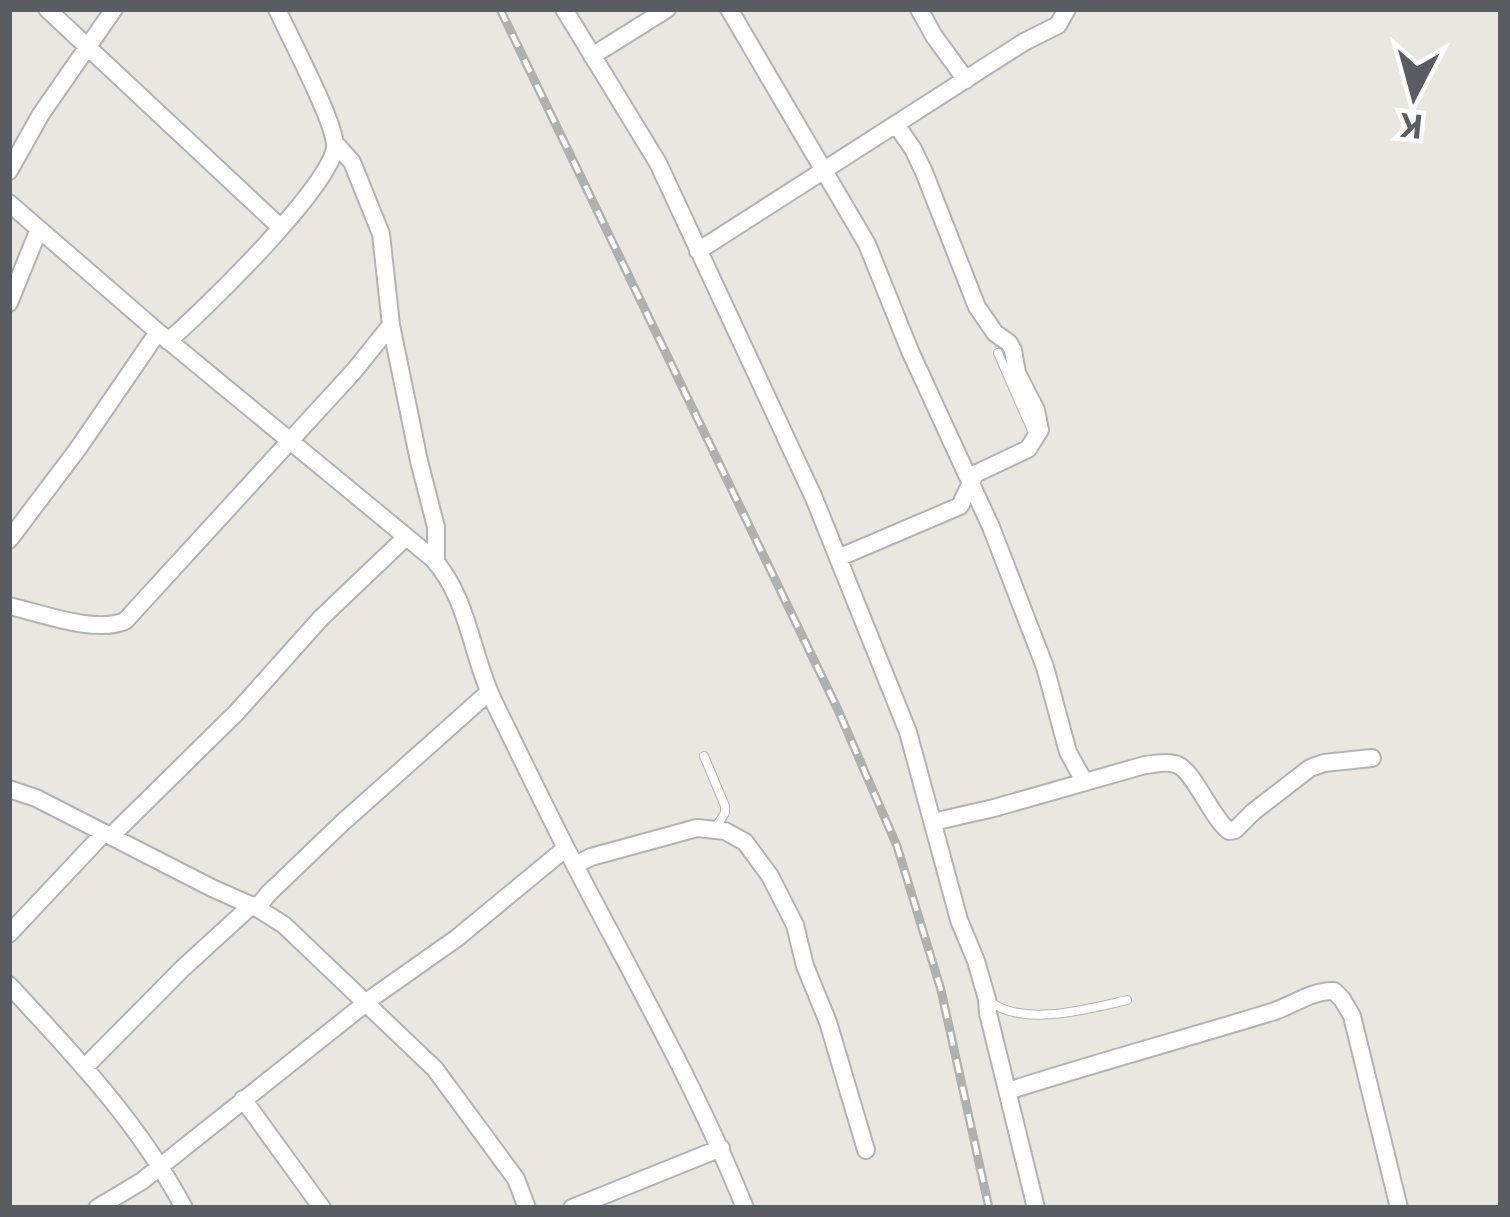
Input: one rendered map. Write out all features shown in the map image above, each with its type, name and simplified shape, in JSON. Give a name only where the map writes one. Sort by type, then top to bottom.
[{"type":"street","points":[[47,9],[280,227]]},
{"type":"street","points":[[9,171],[41,114],[114,9]]},
{"type":"street","points":[[277,9],[335,143],[352,162],[380,234],[391,325],[436,527],[436,562]]},
{"type":"street","points":[[564,9],[658,164],[779,418],[908,732],[959,920],[987,999],[1036,1208]]},
{"type":"street","points":[[592,56],[667,9]]},
{"type":"street","points":[[729,9],[857,224],[884,282],[910,351],[991,527],[1045,667],[1069,752],[1084,781]]},
{"type":"street","points":[[919,9],[966,80]]},
{"type":"street","points":[[698,251],[1024,42],[1058,25],[1067,9]]},
{"type":"street","points":[[838,558],[960,506],[969,481],[982,469],[1028,449],[1040,423],[1017,374],[1013,350],[977,308],[919,160],[897,126]]},
{"type":"street","points":[[9,540],[163,337],[196,318],[280,227],[328,167],[335,143]]},
{"type":"street","points":[[9,203],[436,562],[453,586],[489,692],[647,998],[721,1148],[745,1208]]},
{"type":"street","points":[[9,304],[39,230]]},
{"type":"street","points":[[9,606],[105,626],[125,621],[391,325]]},
{"type":"street","points":[[9,934],[237,712],[335,604],[406,537]]},
{"type":"street","points":[[84,1068],[183,968],[489,692]]},
{"type":"street","points":[[933,822],[1145,765],[1170,763],[1190,774],[1229,831],[1310,768],[1372,758]]},
{"type":"street","points":[[9,789],[255,906],[305,944],[435,1069],[516,1179],[527,1208]]},
{"type":"street","points":[[97,1208],[142,1180],[376,995],[571,857],[697,828],[738,837],[770,876],[795,925],[866,1150]]},
{"type":"street","points":[[9,985],[124,1113],[184,1208]]},
{"type":"street","points":[[1008,1091],[1291,1006],[1324,990],[1334,991],[1352,1016],[1399,1208]]},
{"type":"street","points":[[243,1099],[322,1208]]},
{"type":"street","points":[[572,1208],[721,1148]]},
{"type":"lane","points":[[998,353],[1036,440]]},
{"type":"lane","points":[[704,756],[725,806],[715,830]]},
{"type":"lane","points":[[987,999],[1018,1014],[1057,1013],[1127,1000]]},
{"type":"railway","points":[[500,9],[838,710],[897,846],[941,990],[989,1208]]}]
